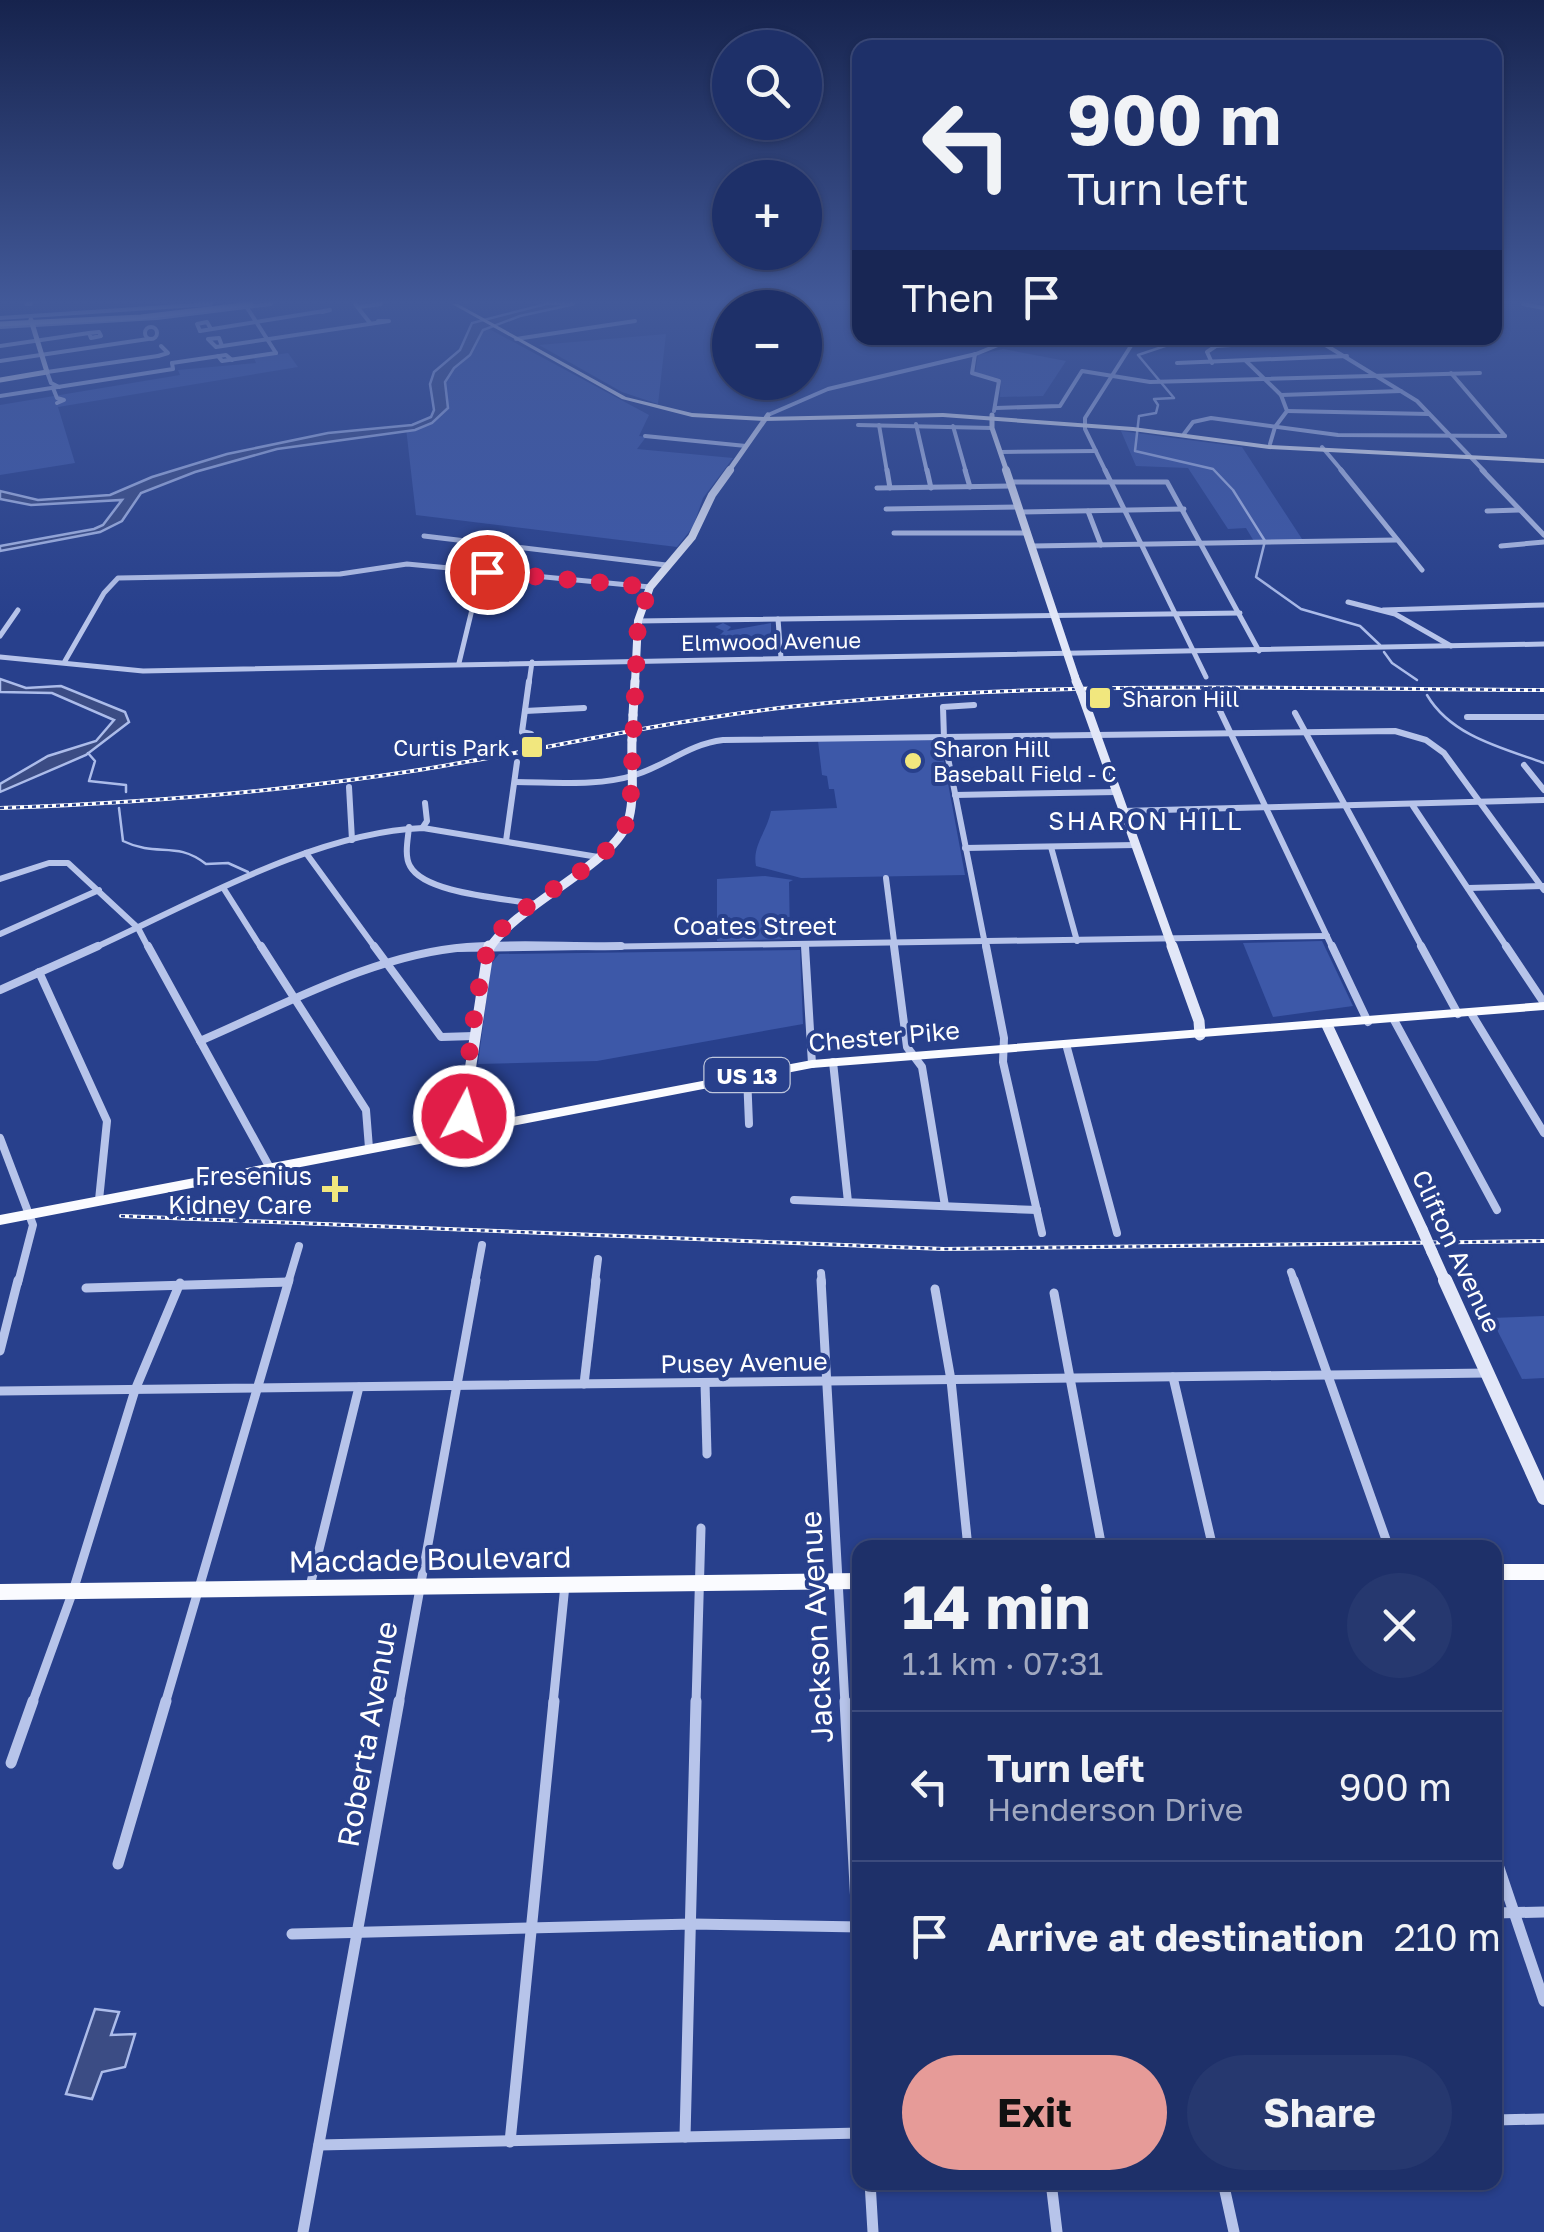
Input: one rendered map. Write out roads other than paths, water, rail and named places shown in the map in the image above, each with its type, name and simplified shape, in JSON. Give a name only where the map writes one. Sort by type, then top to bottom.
[{"type":"main road","points":[[660,408],[751,421],[756,430]]},
{"type":"main road","points":[[677,408],[766,417],[902,412],[993,414],[1324,449]]},
{"type":"main road","points":[[785,408],[794,414]]},
{"type":"main road","points":[[730,418],[993,414]]},
{"type":"main road","points":[[1136,428],[1324,449],[1544,459]]},
{"type":"main road","name":"Chester Pike","points":[[0,1220],[812,1064],[1394,1020],[1544,1004]]},
{"type":"main road","points":[[1502,1572],[1544,1572]]},
{"type":"main road","name":"Macdade Boulevard","points":[[0,1592],[852,1581]]},
{"type":"street","points":[[468,1129],[464,1110],[489,946],[535,904],[598,858],[624,829],[630,815],[638,621],[650,587],[692,537],[712,495],[756,430],[766,417],[781,408]]},
{"type":"street","points":[[994,408],[992,428],[1066,653],[1200,1034]]},
{"type":"street","points":[[993,414],[1042,408]]},
{"type":"street","points":[[1093,408],[1085,423],[1096,451],[1206,678]]},
{"type":"street","points":[[1422,408],[1544,538]]},
{"type":"street","points":[[1184,434],[1190,423],[1206,418],[1338,435],[1505,436],[1481,408]]},
{"type":"street","points":[[1287,411],[1429,414]]},
{"type":"street","points":[[1270,444],[1274,427],[1287,411]]},
{"type":"street","points":[[913,414],[931,488]]},
{"type":"street","points":[[858,425],[992,428]]},
{"type":"street","points":[[879,425],[890,488]]},
{"type":"street","points":[[953,426],[970,487]]},
{"type":"street","points":[[645,436],[746,446]]},
{"type":"street","points":[[1324,449],[1422,570]]},
{"type":"street","points":[[1000,452],[1096,451]]},
{"type":"street","points":[[877,488],[1165,481],[1184,509],[1258,651]]},
{"type":"street","points":[[886,509],[1184,509]]},
{"type":"street","points":[[1486,511],[1520,510]]},
{"type":"street","points":[[1088,512],[1101,545]]},
{"type":"street","points":[[894,534],[1028,532]]},
{"type":"street","points":[[424,536],[666,565]]},
{"type":"street","points":[[1501,546],[1544,538]]},
{"type":"street","points":[[1033,546],[1396,540]]},
{"type":"street","points":[[65,661],[104,593],[118,578],[340,574],[407,564],[650,587]]},
{"type":"street","points":[[460,663],[477,590],[487,572]]},
{"type":"street","points":[[1348,602],[1383,610],[1422,627],[1451,646]]},
{"type":"street","points":[[1383,610],[1544,605]]},
{"type":"street","points":[[0,636],[18,610]]},
{"type":"street","points":[[638,621],[1240,613]]},
{"type":"street","points":[[778,619],[781,658]]},
{"type":"street","name":"Elmwood Avenue","points":[[0,657],[139,671],[1544,644]]},
{"type":"street","points":[[531,734],[522,732],[532,662]]},
{"type":"street","points":[[1213,696],[1368,1022]]},
{"type":"street","points":[[974,705],[943,707],[944,738],[985,943],[1004,1048],[1003,1062],[1042,1233]]},
{"type":"street","points":[[524,712],[584,708]]},
{"type":"street","points":[[1295,714],[1464,1014],[1544,1132]]},
{"type":"street","points":[[1467,717],[1544,718]]},
{"type":"street","points":[[515,782],[632,777],[684,747],[702,742],[1407,733],[1438,748],[1543,887]]},
{"type":"street","points":[[506,841],[517,762]]},
{"type":"street","points":[[1524,765],[1544,790]]},
{"type":"street","points":[[349,787],[352,840]]},
{"type":"street","points":[[955,795],[1117,792]]},
{"type":"street","points":[[1124,811],[1544,800]]},
{"type":"street","points":[[423,828],[428,821],[425,803]]},
{"type":"street","points":[[1413,806],[1544,1004]]},
{"type":"street","points":[[0,990],[306,853],[409,827],[598,858]]},
{"type":"street","points":[[409,827],[407,862],[426,882],[535,904]]},
{"type":"street","points":[[966,848],[1136,846]]},
{"type":"street","points":[[1051,847],[1077,941]]},
{"type":"street","points":[[306,853],[441,1037],[474,1036]]},
{"type":"street","points":[[0,879],[49,863],[68,864],[138,928],[270,1168]]},
{"type":"street","points":[[886,878],[907,1047],[922,1067],[945,1206]]},
{"type":"street","points":[[1468,888],[1543,887]]},
{"type":"street","points":[[224,889],[366,1110],[369,1148]]},
{"type":"street","points":[[0,934],[99,890]]},
{"type":"street","name":"Coates Street","points":[[200,1041],[387,963],[479,944],[806,945],[1328,936]]},
{"type":"street","points":[[806,945],[812,1064]]},
{"type":"street","points":[[39,972],[107,1121],[100,1200]]},
{"type":"street","points":[[1394,1020],[1496,1210]]},
{"type":"street","name":"Clifton Avenue","points":[[1327,1025],[1544,1498]]},
{"type":"street","points":[[1066,1044],[1117,1233]]},
{"type":"street","points":[[833,1062],[848,1202]]},
{"type":"street","points":[[747,1075],[750,1124]]},
{"type":"street","points":[[0,1138],[33,1224],[0,1351]]},
{"type":"street","points":[[794,1200],[1036,1210]]},
{"type":"street","name":"Roberta Avenue","points":[[303,2232],[482,1245]]},
{"type":"street","points":[[118,1864],[298,1246]]},
{"type":"street","points":[[584,1384],[598,1259]]},
{"type":"street","name":"Jackson Avenue","points":[[821,1272],[852,1812]]},
{"type":"street","points":[[1291,1272],[1386,1540]]},
{"type":"street","points":[[86,1288],[288,1282]]},
{"type":"street","points":[[11,1762],[73,1591],[136,1390],[180,1283]]},
{"type":"street","points":[[935,1289],[951,1380],[967,1540]]},
{"type":"street","points":[[1054,1293],[1066,1378],[1100,1540]]},
{"type":"street","name":"Pusey Avenue","points":[[0,1391],[1488,1373]]},
{"type":"street","points":[[1173,1377],[1211,1540]]},
{"type":"street","points":[[704,1384],[707,1454]]},
{"type":"street","points":[[309,1589],[359,1387]]},
{"type":"street","points":[[685,2137],[701,1528]]},
{"type":"street","points":[[510,2142],[565,1584]]},
{"type":"street","points":[[1502,1877],[1544,2002]]},
{"type":"street","points":[[1502,1913],[1544,1912]]},
{"type":"street","points":[[292,1934],[692,1924],[852,1927]]},
{"type":"street","points":[[1502,2120],[1544,2118]]},
{"type":"street","points":[[319,2145],[852,2133]]},
{"type":"street","points":[[871,2190],[874,2232]]},
{"type":"street","points":[[1051,2190],[1057,2232]]},
{"type":"street","points":[[1225,2190],[1234,2232]]},
{"type":"waterway","points":[[1157,408],[1156,413],[1139,416],[1135,451],[1213,469],[1233,490],[1265,541],[1256,577],[1301,609],[1360,626],[1380,645]]},
{"type":"waterway","points":[[1384,652],[1392,663],[1417,680]]},
{"type":"waterway","points":[[1427,695],[1463,731],[1544,763]]},
{"type":"waterway","points":[[88,753],[95,761],[89,781],[126,785],[126,792]]},
{"type":"waterway","points":[[119,808],[123,841],[185,853],[206,864],[228,863],[248,872]]},
{"type":"railway","points":[[0,808],[158,800],[315,785],[695,720],[882,698],[1071,689],[1544,690]]},
{"type":"railway","points":[[121,1216],[944,1249],[1544,1241]]},
{"type":"place","name":"Sharon Hill","points":[[1100,698]]},
{"type":"place","name":"Curtis Park","points":[[532,747]]},
{"type":"place","name":"Sharon Hill Baseball Field - C","points":[[913,761]]},
{"type":"place","name":"Fresenius Kidney Care","points":[[335,1189]]},
{"type":"district","name":"SHARON HILL","points":[[1146,820]]}]
